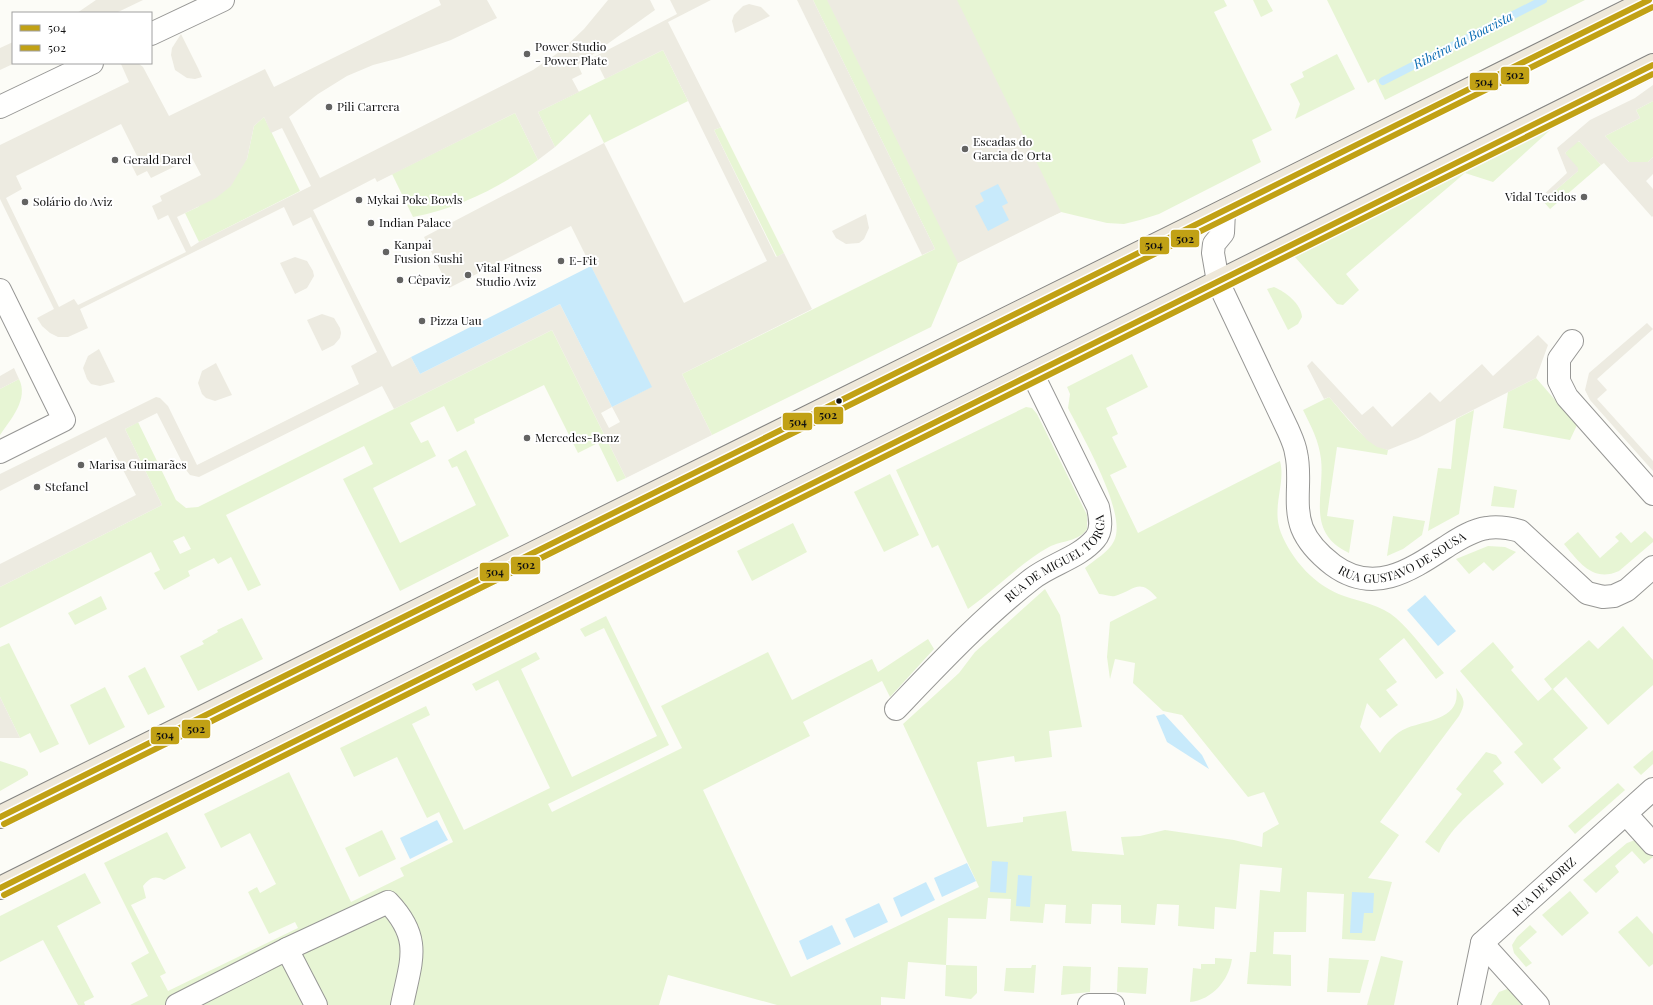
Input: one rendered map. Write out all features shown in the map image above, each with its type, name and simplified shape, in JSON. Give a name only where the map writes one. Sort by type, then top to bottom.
[{"type":"main road","points":[[0,817],[1649,0]]},
{"type":"main road","points":[[0,888],[1653,66]]},
{"type":"street","points":[[152,34],[223,0]]},
{"type":"street","points":[[0,107],[90,64]]},
{"type":"street","name":"RUA GUSTAVO DE SOUSA","points":[[1224,211],[1223,233],[1214,244],[1213,253],[1218,282],[1288,430],[1296,453],[1298,507],[1302,528],[1311,544],[1326,559],[1342,571],[1360,578],[1374,580],[1400,574],[1413,568],[1463,536],[1487,528],[1508,528],[1520,531],[1587,593],[1603,597],[1614,596],[1627,590],[1653,567]]},
{"type":"street","points":[[0,290],[64,420],[0,452]]},
{"type":"street","points":[[1572,341],[1559,359],[1559,381],[1567,396],[1653,494]]},
{"type":"street","name":"RUA DE MIGUEL TORGA","points":[[896,709],[956,646],[1032,579],[1087,548],[1097,537],[1101,522],[1098,507],[1033,374]]},
{"type":"street","name":"RUA DE RORIZ","points":[[1482,943],[1653,789]]},
{"type":"street","points":[[1626,814],[1653,844]]},
{"type":"street","points":[[177,1005],[287,949],[388,902],[404,921],[409,933],[413,953],[402,1005]]},
{"type":"street","points":[[1469,1005],[1482,943]]},
{"type":"street","points":[[1482,943],[1538,1005]]},
{"type":"street","points":[[287,949],[316,1005]]},
{"type":"street","points":[[1089,1005],[1113,1005]]},
{"type":"green space","points":[[813,0],[896,0],[970,257],[958,263],[931,327],[712,435],[682,374],[935,249]]},
{"type":"green space","points":[[935,0],[1224,0],[1227,6],[1214,12],[1272,130],[1252,140],[1261,162],[1159,214],[1140,220],[1124,224],[1107,223],[1061,212],[1050,217]]},
{"type":"green space","points":[[1253,0],[1267,0],[1273,11],[1261,17]]},
{"type":"green space","points":[[1327,0],[1585,0],[1385,100],[1375,79],[1368,83]]},
{"type":"green space","points":[[663,50],[688,101],[604,143],[590,114],[555,147],[538,112]]},
{"type":"green space","points":[[1337,54],[1355,89],[1295,119],[1300,104],[1290,84],[1304,77],[1302,72]]},
{"type":"green space","points":[[1653,101],[1653,157],[1648,162],[1629,162],[1605,136],[1640,118],[1636,110]]},
{"type":"green space","points":[[515,113],[538,160],[494,188],[447,208],[413,217],[392,174]]},
{"type":"green space","points":[[264,117],[300,191],[199,242],[185,213],[198,207],[247,159],[254,126]]},
{"type":"green space","points":[[1559,122],[1493,182],[1465,173],[1346,274],[1359,290],[1343,305],[1337,304],[1294,256]]},
{"type":"green space","points":[[721,127],[784,253],[777,257],[714,130]]},
{"type":"green space","points":[[1577,141],[1580,142],[1601,165],[1550,209],[1543,201],[1578,171],[1565,153]]},
{"type":"green space","points":[[1274,287],[1292,299],[1301,312],[1302,317],[1298,324],[1288,330],[1267,289]]},
{"type":"green space","points":[[552,330],[626,478],[617,482],[598,443],[578,453],[544,385],[474,419],[475,423],[457,432],[444,406],[410,423],[421,443],[428,440],[436,456],[373,488],[400,543],[476,505],[457,466],[452,468],[448,460],[466,450],[509,536],[400,591],[343,479],[373,464],[364,446],[226,515],[261,585],[248,591],[231,557],[218,564],[214,558],[188,571],[190,576],[164,590],[154,573],[160,570],[151,552],[0,628],[0,587],[162,505],[125,429],[138,422],[176,500],[186,508],[198,507]],"holes":[[[184,536],[191,549],[180,554],[173,541]]]},
{"type":"green space","points":[[1132,354],[1148,387],[1106,408],[1118,434],[1112,437],[1127,467],[1110,475],[1138,533],[1280,461],[1281,478],[1277,514],[1278,523],[1281,533],[1291,553],[1306,571],[1323,586],[1333,592],[1378,607],[1396,618],[1409,631],[1444,673],[1436,679],[1404,638],[1379,659],[1397,682],[1386,690],[1398,705],[1380,718],[1367,703],[1360,727],[1380,753],[1391,739],[1403,730],[1442,717],[1449,712],[1454,706],[1456,688],[1463,698],[1463,708],[1459,716],[1380,822],[1399,835],[1368,878],[1392,882],[1375,941],[1342,939],[1344,894],[1307,892],[1306,932],[1274,932],[1273,954],[1291,955],[1291,986],[1247,984],[1250,952],[1256,952],[1260,890],[1280,892],[1282,868],[1240,864],[1236,909],[1215,907],[1214,929],[1178,926],[1179,905],[1157,904],[1155,925],[1121,923],[1121,905],[1092,904],[1091,924],[1065,923],[1066,905],[1045,904],[1043,923],[1010,921],[1011,899],[988,898],[986,919],[948,918],[946,965],[908,962],[905,999],[881,997],[881,1005],[777,1005],[668,975],[659,1005],[130,1005],[148,996],[131,963],[149,953],[104,863],[167,832],[186,868],[164,880],[157,878],[150,879],[143,886],[146,898],[131,905],[166,973],[160,976],[168,991],[298,928],[295,922],[269,934],[248,892],[257,887],[260,893],[276,884],[250,833],[221,848],[204,814],[289,772],[351,902],[404,876],[400,868],[453,842],[439,812],[427,818],[397,757],[354,777],[340,748],[426,706],[430,715],[412,724],[464,830],[550,788],[498,680],[476,691],[472,684],[536,652],[540,659],[521,669],[572,777],[657,736],[604,628],[585,637],[580,629],[606,616],[669,745],[548,804],[552,812],[682,748],[661,706],[768,652],[792,700],[872,659],[878,672],[928,639],[934,649],[890,697],[882,681],[803,722],[810,736],[703,790],[791,977],[979,887],[903,724],[959,673],[975,652],[1045,589],[1060,615],[1082,727],[1049,731],[1052,757],[1015,762],[1014,756],[977,762],[987,827],[1023,822],[1023,817],[1066,811],[1072,851],[1124,855],[1121,837],[1140,836],[1165,830],[1234,840],[1262,847],[1263,833],[1279,824],[1264,792],[1248,797],[1182,715],[1163,711],[1133,683],[1135,663],[1115,659],[1110,679],[1107,657],[1110,622],[1157,598],[1146,588],[1141,587],[1132,588],[1115,596],[1099,594],[1085,568],[1112,545],[1117,529],[1115,513],[1102,475],[1068,408],[1070,394],[1067,387]]},
{"type":"green space","points":[[1536,378],[1577,425],[1570,440],[1503,428],[1508,392]]},
{"type":"green space","points":[[19,379],[22,386],[20,401],[13,416],[0,435],[0,389]]},
{"type":"green space","points":[[1329,397],[1363,435],[1379,446],[1388,450],[1387,455],[1337,447],[1327,516],[1354,520],[1349,553],[1335,544],[1327,535],[1322,524],[1320,512],[1322,473],[1320,452],[1303,410]]},
{"type":"green space","points":[[1026,407],[1032,408],[1037,414],[1087,515],[1087,529],[1075,539],[1054,545],[1038,553],[968,609],[938,545],[932,548],[896,470]]},
{"type":"green space","points":[[1474,410],[1459,514],[1428,531],[1438,468],[1451,469],[1456,419]]},
{"type":"green space","points":[[890,474],[919,535],[884,552],[854,492]]},
{"type":"green space","points":[[1494,486],[1517,490],[1514,508],[1491,506]]},
{"type":"green space","points":[[1393,516],[1425,521],[1422,535],[1403,549],[1387,556]]},
{"type":"green space","points":[[793,523],[807,552],[752,581],[737,551]]},
{"type":"green space","points":[[1645,531],[1653,539],[1653,542],[1619,571],[1610,574],[1602,574],[1587,569],[1575,558],[1564,544],[1578,532],[1600,558],[1619,541],[1615,537],[1621,532],[1631,543]]},
{"type":"green space","points":[[1488,546],[1505,547],[1516,552],[1493,571],[1484,562],[1469,574],[1456,559]]},
{"type":"green space","points":[[101,596],[107,609],[75,625],[68,613]]},
{"type":"green space","points":[[242,618],[263,659],[198,691],[180,656],[204,644],[202,641],[218,632],[217,630]]},
{"type":"green space","points":[[1623,626],[1653,660],[1653,685],[1608,725],[1566,677],[1553,689],[1588,728],[1553,759],[1561,768],[1542,784],[1514,752],[1523,744],[1460,671],[1493,642],[1514,667],[1511,670],[1538,701],[1552,689],[1544,679],[1589,640],[1598,649]]},
{"type":"green space","points":[[9,643],[59,744],[40,753],[30,733],[20,738],[0,697],[0,647]]},
{"type":"green space","points":[[145,667],[165,707],[148,715],[128,676]]},
{"type":"green space","points":[[105,687],[125,727],[89,745],[70,705]]},
{"type":"green space","points":[[1653,750],[1653,764],[1641,775],[1633,767]]},
{"type":"green space","points":[[1486,752],[1496,755],[1502,763],[1493,771],[1504,784],[1476,807],[1459,824],[1444,843],[1439,853],[1425,842],[1462,794],[1456,789]]},
{"type":"green space","points":[[0,761],[25,769],[28,772],[28,775],[0,791]]},
{"type":"green space","points":[[1618,783],[1625,790],[1575,834],[1568,826]]},
{"type":"green space","points":[[382,830],[396,859],[359,877],[345,848]]},
{"type":"green space","points":[[1635,840],[1643,844],[1653,857],[1644,864],[1632,851],[1615,866],[1619,872],[1596,893],[1583,880],[1627,843]]},
{"type":"green space","points":[[85,873],[101,903],[57,926],[94,997],[84,1002],[85,1005],[78,1005],[43,940],[0,962],[0,916]]},
{"type":"green space","points":[[1570,891],[1589,913],[1562,936],[1542,915]]},
{"type":"green space","points":[[1637,916],[1653,934],[1653,964],[1649,967],[1618,932]]},
{"type":"green space","points":[[1530,925],[1537,932],[1519,948],[1532,963],[1526,967],[1514,953],[1512,945],[1517,937]]},
{"type":"green space","points":[[1381,956],[1403,961],[1394,1005],[1367,1005]]},
{"type":"green space","points":[[1215,958],[1232,959],[1227,974],[1218,988],[1212,993],[1190,1002],[1193,968],[1201,969],[1201,964],[1215,964]]},
{"type":"green space","points":[[1329,958],[1369,960],[1360,993],[1327,992]]},
{"type":"green space","points":[[946,965],[977,966],[977,993],[971,999],[945,996]]},
{"type":"green space","points":[[1032,965],[1036,965],[1034,993],[1004,991],[1006,968],[1031,968]]},
{"type":"green space","points":[[1063,966],[1091,967],[1090,992],[1061,995]]},
{"type":"green space","points":[[1118,967],[1148,968],[1146,994],[1117,992]]},
{"type":"green space","points":[[1510,988],[1528,1005],[1491,1005],[1499,992]]},
{"type":"shaded area","points":[[96,0],[143,0],[118,12],[78,12]]},
{"type":"shaded area","points":[[439,0],[487,0],[497,18],[451,40],[400,58],[373,65],[347,76],[318,94],[289,117],[320,178],[533,70],[562,50],[584,29],[608,0],[650,0],[655,10],[578,65],[582,74],[572,79],[579,92],[538,112],[555,147],[538,160],[515,113],[377,182],[375,178],[313,210],[392,367],[411,357],[420,374],[560,304],[612,407],[651,387],[571,226],[449,288],[424,237],[604,143],[684,303],[767,261],[663,50],[605,79],[594,57],[677,14],[670,0],[711,0],[668,22],[721,127],[714,130],[776,257],[784,253],[812,309],[682,374],[712,435],[626,478],[552,330],[394,409],[382,386],[199,477],[190,475],[186,470],[157,413],[125,429],[162,505],[0,587],[0,564],[136,495],[106,437],[0,491],[0,474],[156,397],[160,398],[168,406],[197,465],[359,384],[351,366],[377,352],[311,217],[293,226],[284,207],[80,309],[88,328],[68,337],[58,337],[50,333],[42,326],[37,318],[54,309],[0,199],[0,145],[129,82],[121,64],[139,64],[143,67],[169,116],[265,69],[274,87],[441,5]],"holes":[[[264,117],[271,133],[282,128],[311,186],[191,247],[177,217],[216,198],[231,186],[247,159],[254,126]],[[121,124],[139,160],[131,164],[137,176],[147,171],[151,178],[192,158],[201,175],[160,196],[162,201],[152,206],[158,220],[168,215],[186,252],[78,305],[74,299],[59,307],[6,198],[22,189],[16,176]],[[612,407],[620,422],[609,428],[601,413]]]},
{"type":"shaded area","points":[[797,0],[813,0],[935,249],[922,255]]},
{"type":"shaded area","name":"Escadas do Garcia de Orta","points":[[827,0],[957,0],[1061,212],[958,263]]},
{"type":"shaded area","points":[[749,4],[761,7],[770,16],[735,33],[732,21],[734,15],[743,6]]},
{"type":"shaded area","points":[[181,34],[202,77],[195,79],[187,78],[175,70],[171,55],[172,48]]},
{"type":"shaded area","points":[[12,42],[13,64],[0,70],[0,48]]},
{"type":"shaded area","points":[[1653,85],[1653,101],[1636,110],[1640,118],[1605,136],[1629,162],[1648,162],[1653,157],[1653,174],[1646,181],[1653,189],[1653,216],[1652,217],[1604,163],[1601,165],[1579,141],[1565,153],[1578,168],[1578,171],[1543,201],[1540,198],[1567,173],[1557,148],[1590,120],[1635,98]]},
{"type":"shaded area","points":[[866,214],[869,228],[864,239],[859,243],[846,244],[836,238],[832,231]]},
{"type":"shaded area","points":[[295,257],[307,261],[313,271],[314,276],[307,288],[295,294],[280,263]]},
{"type":"shaded area","points":[[322,314],[334,318],[340,328],[341,333],[340,338],[334,345],[322,351],[307,320]]},
{"type":"shaded area","points":[[1647,323],[1653,329],[1597,379],[1607,390],[1597,399],[1653,461],[1653,471],[1590,400],[1585,390],[1589,373]]},
{"type":"shaded area","points":[[1538,335],[1548,345],[1536,378],[1418,438],[1388,450],[1377,447],[1367,440],[1329,397],[1324,399],[1307,366],[1312,361],[1362,415],[1373,406],[1392,427],[1430,392],[1440,402],[1482,364],[1493,376]]},
{"type":"shaded area","points":[[99,349],[115,382],[100,386],[91,384],[87,379],[83,368],[88,356]]},
{"type":"shaded area","points":[[216,363],[232,395],[215,401],[206,398],[202,394],[198,383],[202,371]]},
{"type":"shaded area","points":[[14,368],[19,379],[0,389],[0,376]]},
{"type":"shaded area","points":[[0,697],[20,738],[0,738]]},
{"type":"water","points":[[998,184],[1008,203],[1002,206],[1009,220],[988,231],[975,206],[984,201],[980,193]]},
{"type":"water","points":[[591,266],[652,387],[612,407],[560,304],[420,374],[411,357]]},
{"type":"water","points":[[1425,595],[1456,631],[1438,646],[1407,610]]},
{"type":"water","points":[[1164,714],[1202,755],[1209,769],[1167,742],[1156,716]]},
{"type":"water","points":[[437,820],[448,840],[410,859],[400,838]]},
{"type":"water","points":[[992,861],[1008,862],[1006,893],[990,892]]},
{"type":"water","points":[[967,863],[976,881],[942,897],[934,878]]},
{"type":"water","points":[[1018,875],[1032,876],[1030,907],[1016,906]]},
{"type":"water","points":[[926,882],[935,900],[901,917],[893,898]]},
{"type":"water","points":[[1352,892],[1374,893],[1373,913],[1364,913],[1362,933],[1350,933]]},
{"type":"water","points":[[879,903],[888,922],[854,938],[845,919]]},
{"type":"water","points":[[832,925],[841,944],[807,960],[799,941]]},
{"type":"waterway","name":"Ribeira da Boavista","points":[[1383,81],[1543,0]]},
{"type":"transit line","name":"504","points":[[0,817],[1649,0]]},
{"type":"transit line","name":"502","points":[[4,824],[1653,7]]},
{"type":"transit line","name":"504","points":[[0,888],[1653,65]]},
{"type":"transit line","name":"502","points":[[4,895],[1653,74]]},
{"type":"place","name":"Power Studio - Power Plate","points":[[527,54]]},
{"type":"place","name":"Pili Carrera","points":[[329,107]]},
{"type":"place","name":"Escadas do Garcia de Orta","points":[[965,149]]},
{"type":"place","name":"Gerald Darel","points":[[115,160]]},
{"type":"place","name":"Vidal Tecidos","points":[[1584,197]]},
{"type":"place","name":"Mykai Poke Bowls","points":[[359,200]]},
{"type":"place","name":"Solário do Aviz","points":[[25,202]]},
{"type":"place","name":"Indian Palace","points":[[371,223]]},
{"type":"place","name":"Kanpai Fusion Sushi","points":[[386,252]]},
{"type":"place","name":"E-Fit","points":[[561,261]]},
{"type":"place","name":"Vital Fitness Studio Aviz","points":[[468,275]]},
{"type":"place","name":"Cêpaviz","points":[[400,280]]},
{"type":"place","name":"Pizza Uau","points":[[422,321]]},
{"type":"place","name":"Mercedes-Benz","points":[[527,438]]},
{"type":"place","name":"Marisa Guimarães","points":[[81,465]]},
{"type":"place","name":"Stefanel","points":[[37,487]]}]
